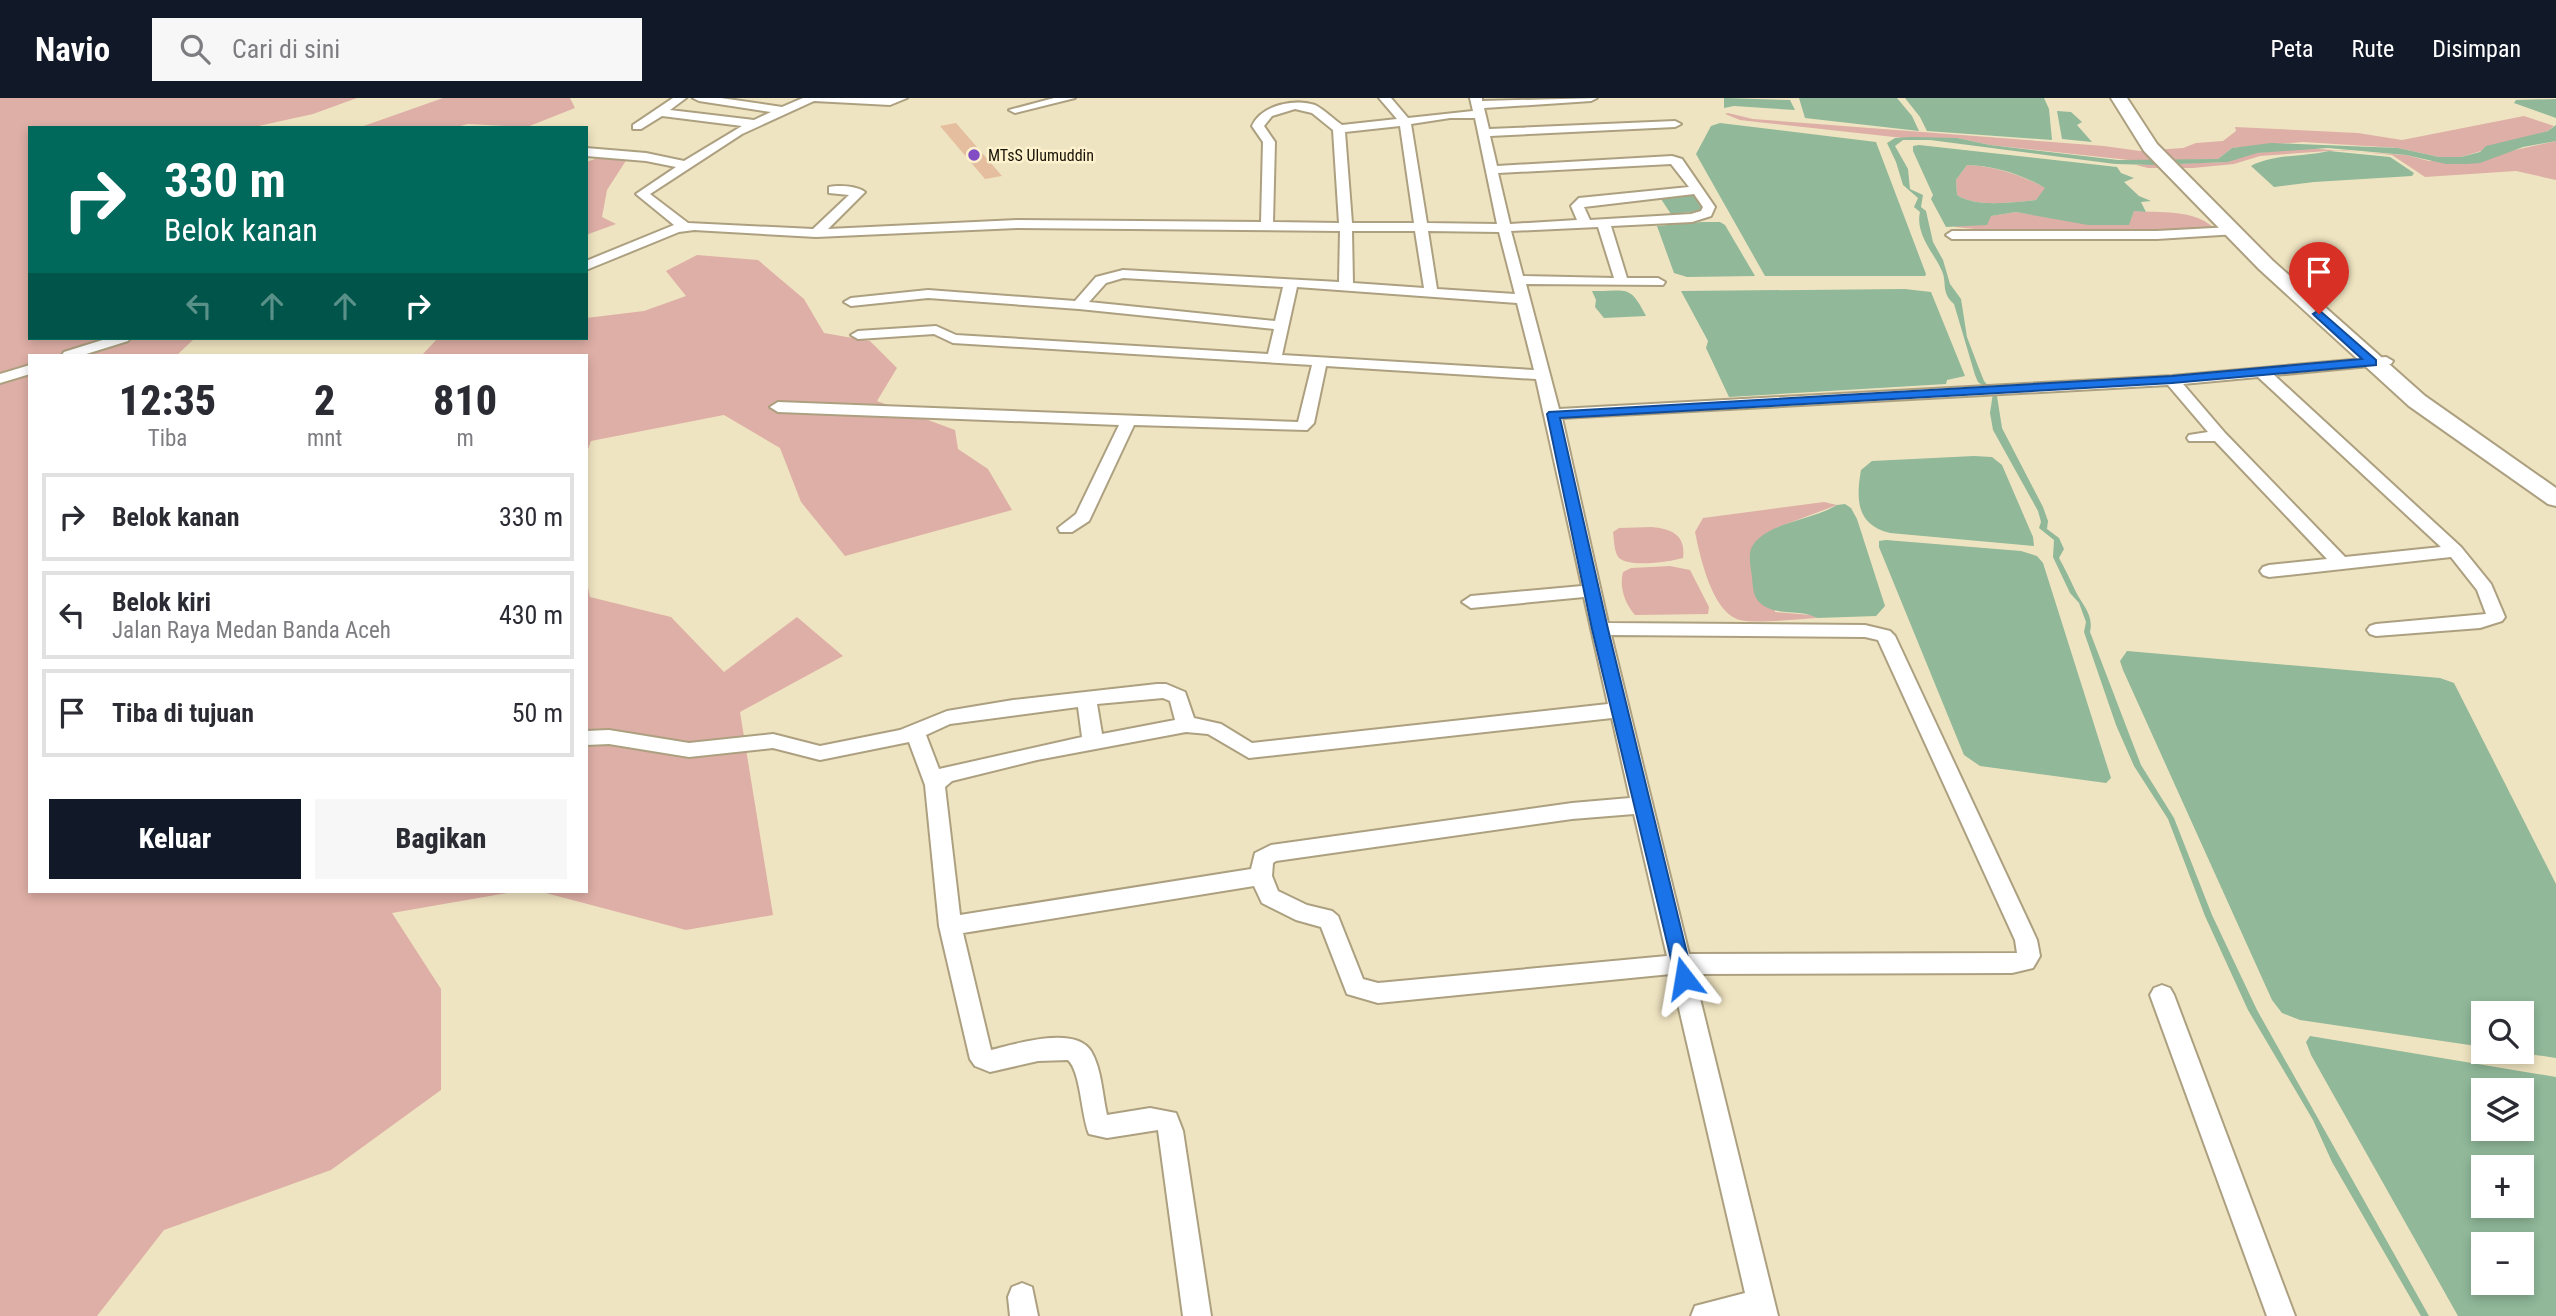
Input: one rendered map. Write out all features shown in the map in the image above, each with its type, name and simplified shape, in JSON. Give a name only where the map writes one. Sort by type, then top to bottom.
[{"type":"highway","points":[[2126,99],[2158,147],[2232,231],[2457,431],[2556,499]]},
{"type":"highway","points":[[2179,170],[2379,362],[2556,486]]},
{"type":"street","points":[[637,127],[680,98]]},
{"type":"street","points":[[699,98],[785,111]]},
{"type":"street","points":[[684,226],[642,194],[684,165],[754,124],[812,98],[893,102],[901,98]]},
{"type":"street","points":[[1015,110],[1069,98]]},
{"type":"street","points":[[1385,98],[1405,122],[1431,292]]},
{"type":"street","points":[[1339,129],[1450,115],[1477,106],[1591,98]]},
{"type":"street","points":[[1267,225],[1269,142],[1258,125],[1259,121],[1298,101],[1307,102],[1339,129],[1346,226],[1346,285]]},
{"type":"street","points":[[1477,106],[1504,228],[1553,414],[1591,591],[1762,1310],[1705,1316]]},
{"type":"street","points":[[660,112],[754,124]]},
{"type":"street","points":[[1483,133],[1675,124]]},
{"type":"street","points":[[588,152],[646,157],[684,165]]},
{"type":"street","points":[[588,265],[684,226],[816,233],[1017,224],[1504,228],[1700,216],[1707,213],[1709,207],[1678,162],[1672,160],[1492,170]]},
{"type":"street","points":[[816,233],[859,192],[833,190]]},
{"type":"street","points":[[1585,224],[1577,206],[1583,201],[1697,190]]},
{"type":"street","points":[[1603,223],[1622,282]]},
{"type":"street","points":[[1952,235],[2157,235],[2232,231]]},
{"type":"street","points":[[1079,305],[1101,280],[1123,274],[1346,285],[1523,299]]},
{"type":"street","points":[[1519,280],[1658,282]]},
{"type":"street","points":[[1274,359],[1291,283]]},
{"type":"street","points":[[851,302],[928,294],[1079,305],[1282,326]]},
{"type":"street","points":[[858,335],[936,330],[953,339],[1541,375]]},
{"type":"street","points":[[72,354],[117,340]]},
{"type":"street","points":[[778,407],[1302,427],[1306,423],[1320,362]]},
{"type":"street","points":[[1553,414],[1966,389],[2172,380],[2379,362]]},
{"type":"street","points":[[0,379],[28,370]]},
{"type":"street","points":[[2263,373],[2455,551],[2485,588],[2496,618],[2480,622],[2376,630]]},
{"type":"street","points":[[2172,380],[2219,436],[2341,563]]},
{"type":"street","points":[[1066,528],[1078,523],[1083,517],[1129,419]]},
{"type":"street","points":[[2195,438],[2219,436]]},
{"type":"street","points":[[2269,571],[2455,551]]},
{"type":"street","points":[[1471,602],[1591,591]]},
{"type":"street","points":[[1600,629],[1865,631],[1884,635],[1906,677],[2029,949],[2029,956],[2025,961],[2012,963],[1683,976],[1378,993],[1355,987],[1340,942],[1330,922],[1324,917],[1304,914],[1270,897],[1261,876],[1261,863],[1271,853],[1572,811],[1642,805]]},
{"type":"street","points":[[588,738],[609,737],[689,750],[773,741],[820,752],[862,746],[947,718],[1013,707],[1166,691],[1178,697],[1186,725]]},
{"type":"street","points":[[1087,699],[1093,743]]},
{"type":"street","points":[[935,785],[946,775],[1186,725],[1206,724],[1217,728],[1238,746],[1249,751],[1620,710]]},
{"type":"street","points":[[915,730],[935,785],[950,926],[978,1052],[990,1061],[1058,1047],[1072,1049],[1082,1057],[1098,1126],[1109,1128],[1158,1117],[1167,1121],[1171,1130],[1197,1316]]},
{"type":"street","points":[[950,926],[1261,876]]},
{"type":"street","points":[[2162,996],[2281,1316]]},
{"type":"shaded area","points":[[0,98],[357,98],[313,114],[259,126],[28,126],[28,340],[193,340],[178,354],[28,354],[28,893],[507,893],[392,913],[441,989],[441,1090],[331,1170],[164,1230],[97,1316],[0,1316]]},
{"type":"shaded area","points":[[443,98],[570,98],[575,108],[530,126],[364,126]]},
{"type":"shaded area","points":[[1724,98],[1790,100],[1795,110],[1734,106],[1724,108]]},
{"type":"shaded area","points":[[1799,98],[1897,98],[1912,116],[1919,131],[1805,118]]},
{"type":"shaded area","points":[[1905,98],[2044,98],[2049,109],[2052,140],[1927,131]]},
{"type":"shaded area","points":[[2556,99],[2556,118],[2514,103],[2516,100]]},
{"type":"shaded area","points":[[2057,111],[2071,112],[2082,122],[2077,125],[2092,142],[2062,139]]},
{"type":"shaded area","points":[[1725,114],[1753,119],[2140,151],[2183,148],[2196,143],[2223,141],[2236,131],[2235,127],[2358,133],[2402,140],[2524,116],[2554,126],[2548,131],[2461,157],[2439,157],[2398,148],[2303,142],[2232,148],[2218,159],[2147,162],[1990,145],[1957,138],[1903,138],[1757,122],[1740,120]]},
{"type":"shaded area","points":[[1720,123],[1876,142],[1925,276],[1765,276],[1696,154],[1711,126]]},
{"type":"shaded area","points":[[2556,125],[2556,141],[2523,147],[2480,163],[2467,164],[2446,164],[2406,155],[2328,148],[2257,153],[2228,162],[2153,165],[2115,164],[1930,140],[1903,140],[1895,146],[1908,169],[1910,189],[1923,195],[1921,207],[1926,211],[1933,242],[1943,260],[1950,284],[1961,299],[1967,337],[1984,381],[1997,396],[2002,428],[2043,507],[2048,521],[2047,529],[2059,538],[2064,549],[2059,558],[2089,615],[2090,632],[2141,765],[2174,818],[2212,915],[2257,1010],[2429,1316],[2421,1316],[2332,1162],[2313,1120],[2248,1010],[2205,916],[2168,819],[2134,766],[2116,725],[2084,632],[2086,622],[2079,603],[2070,593],[2053,557],[2054,540],[2039,528],[2041,522],[2038,511],[1993,430],[1990,413],[1993,393],[1978,382],[1975,375],[1954,304],[1946,291],[1943,274],[1922,235],[1920,212],[1914,207],[1918,198],[1903,185],[1887,143],[1895,138],[1957,138],[1990,145],[2118,160],[2218,159],[2232,148],[2271,143],[2398,148],[2439,157],[2461,157],[2480,152],[2486,146],[2548,131]]},
{"type":"shaded area","points":[[2556,141],[2556,180],[2516,171],[2425,177],[2392,155],[2361,152],[2406,155],[2429,161],[2501,153]]},
{"type":"shaded area","points":[[1913,146],[2117,167],[2121,173],[2134,178],[2124,182],[2139,196],[2151,201],[2141,202],[2146,212],[2134,211],[2129,225],[2088,225],[2016,212],[1991,216],[1987,225],[1946,227],[1931,199],[1933,195]],"holes":[[[1967,165],[2008,172],[2045,188],[2036,200],[1974,202],[1957,195],[1956,180]]]},
{"type":"shaded area","points":[[2304,148],[2338,150],[2260,156],[2234,164],[2193,168],[2148,168],[2136,165],[2228,162],[2246,154]]},
{"type":"shaded area","points":[[2329,151],[2390,157],[2414,173],[2412,176],[2274,187],[2251,166],[2269,159]]},
{"type":"shaded area","points":[[598,158],[627,159],[607,190],[602,217],[616,224],[588,234],[588,161]]},
{"type":"shaded area","points":[[1967,165],[2008,172],[2046,188],[2036,200],[1974,202],[1957,195],[1956,180]]},
{"type":"shaded area","points":[[1693,193],[1701,207],[1700,211],[1671,214],[1659,196]]},
{"type":"shaded area","points":[[2134,211],[2196,217],[2213,227],[2169,230],[1984,230],[1955,227],[2016,212],[2047,217],[2131,219]]},
{"type":"shaded area","points":[[1720,222],[1725,225],[1755,276],[1687,277],[1674,273],[1657,226]]},
{"type":"shaded area","points":[[697,255],[758,260],[804,299],[824,333],[870,341],[897,368],[877,401],[955,430],[958,449],[988,469],[1012,510],[845,556],[801,502],[780,448],[724,415],[591,441],[588,449],[588,354],[423,354],[436,340],[588,340],[588,318],[644,311],[686,296],[666,271]]},
{"type":"shaded area","points":[[1905,289],[1931,292],[1965,376],[1947,380],[1946,384],[1729,397],[1706,348],[1708,341],[1681,291]]},
{"type":"shaded area","points":[[1592,291],[1620,291],[1631,294],[1646,316],[1604,318],[1595,307],[1596,300]]},
{"type":"shaded area","points":[[1992,457],[2002,465],[2033,537],[2034,546],[1890,533],[1870,524],[1865,517],[1859,501],[1859,481],[1861,470],[1872,461]]},
{"type":"shaded area","points":[[1824,502],[1837,505],[1776,528],[1775,612],[1811,615],[1817,618],[1756,622],[1740,620],[1730,615],[1715,595],[1700,555],[1695,532],[1703,518]]},
{"type":"shaded area","points":[[1845,504],[1851,508],[1857,519],[1885,606],[1876,616],[1817,618],[1777,611],[1760,603],[1753,586],[1750,556],[1753,545],[1760,537],[1780,526]]},
{"type":"shaded area","points":[[1619,528],[1666,529],[1680,539],[1683,558],[1637,563],[1628,562],[1617,555],[1613,532]]},
{"type":"shaded area","points":[[1879,541],[2021,551],[2037,556],[2043,563],[2111,778],[2106,783],[1980,766],[1964,755],[1879,547]]},
{"type":"shaded area","points":[[1670,566],[1690,570],[1709,607],[1708,614],[1635,615],[1631,611],[1622,589],[1623,572],[1631,568]]},
{"type":"shaded area","points":[[588,588],[590,597],[671,617],[724,672],[797,617],[843,656],[740,712],[773,915],[686,930],[546,893],[588,893]]},
{"type":"shaded area","points":[[2127,651],[2440,678],[2454,683],[2556,884],[2556,1058],[2534,1055],[2534,1001],[2471,1001],[2471,1045],[2300,1020],[2282,1013],[2272,1000],[2120,661]]},
{"type":"shaded area","points":[[2310,1036],[2556,1077],[2556,1316],[2458,1316],[2306,1042]]},
{"type":"building","name":"MTsS Ulumuddin","points":[[956,123],[1002,176],[985,179],[940,126]]},
{"type":"place","name":"MTsS Ulumuddin","points":[[974,155]]},
{"type":"route","points":[[1684,978],[1600,629],[1553,414],[1966,389],[2172,380],[2372,362],[2319,314]]}]
